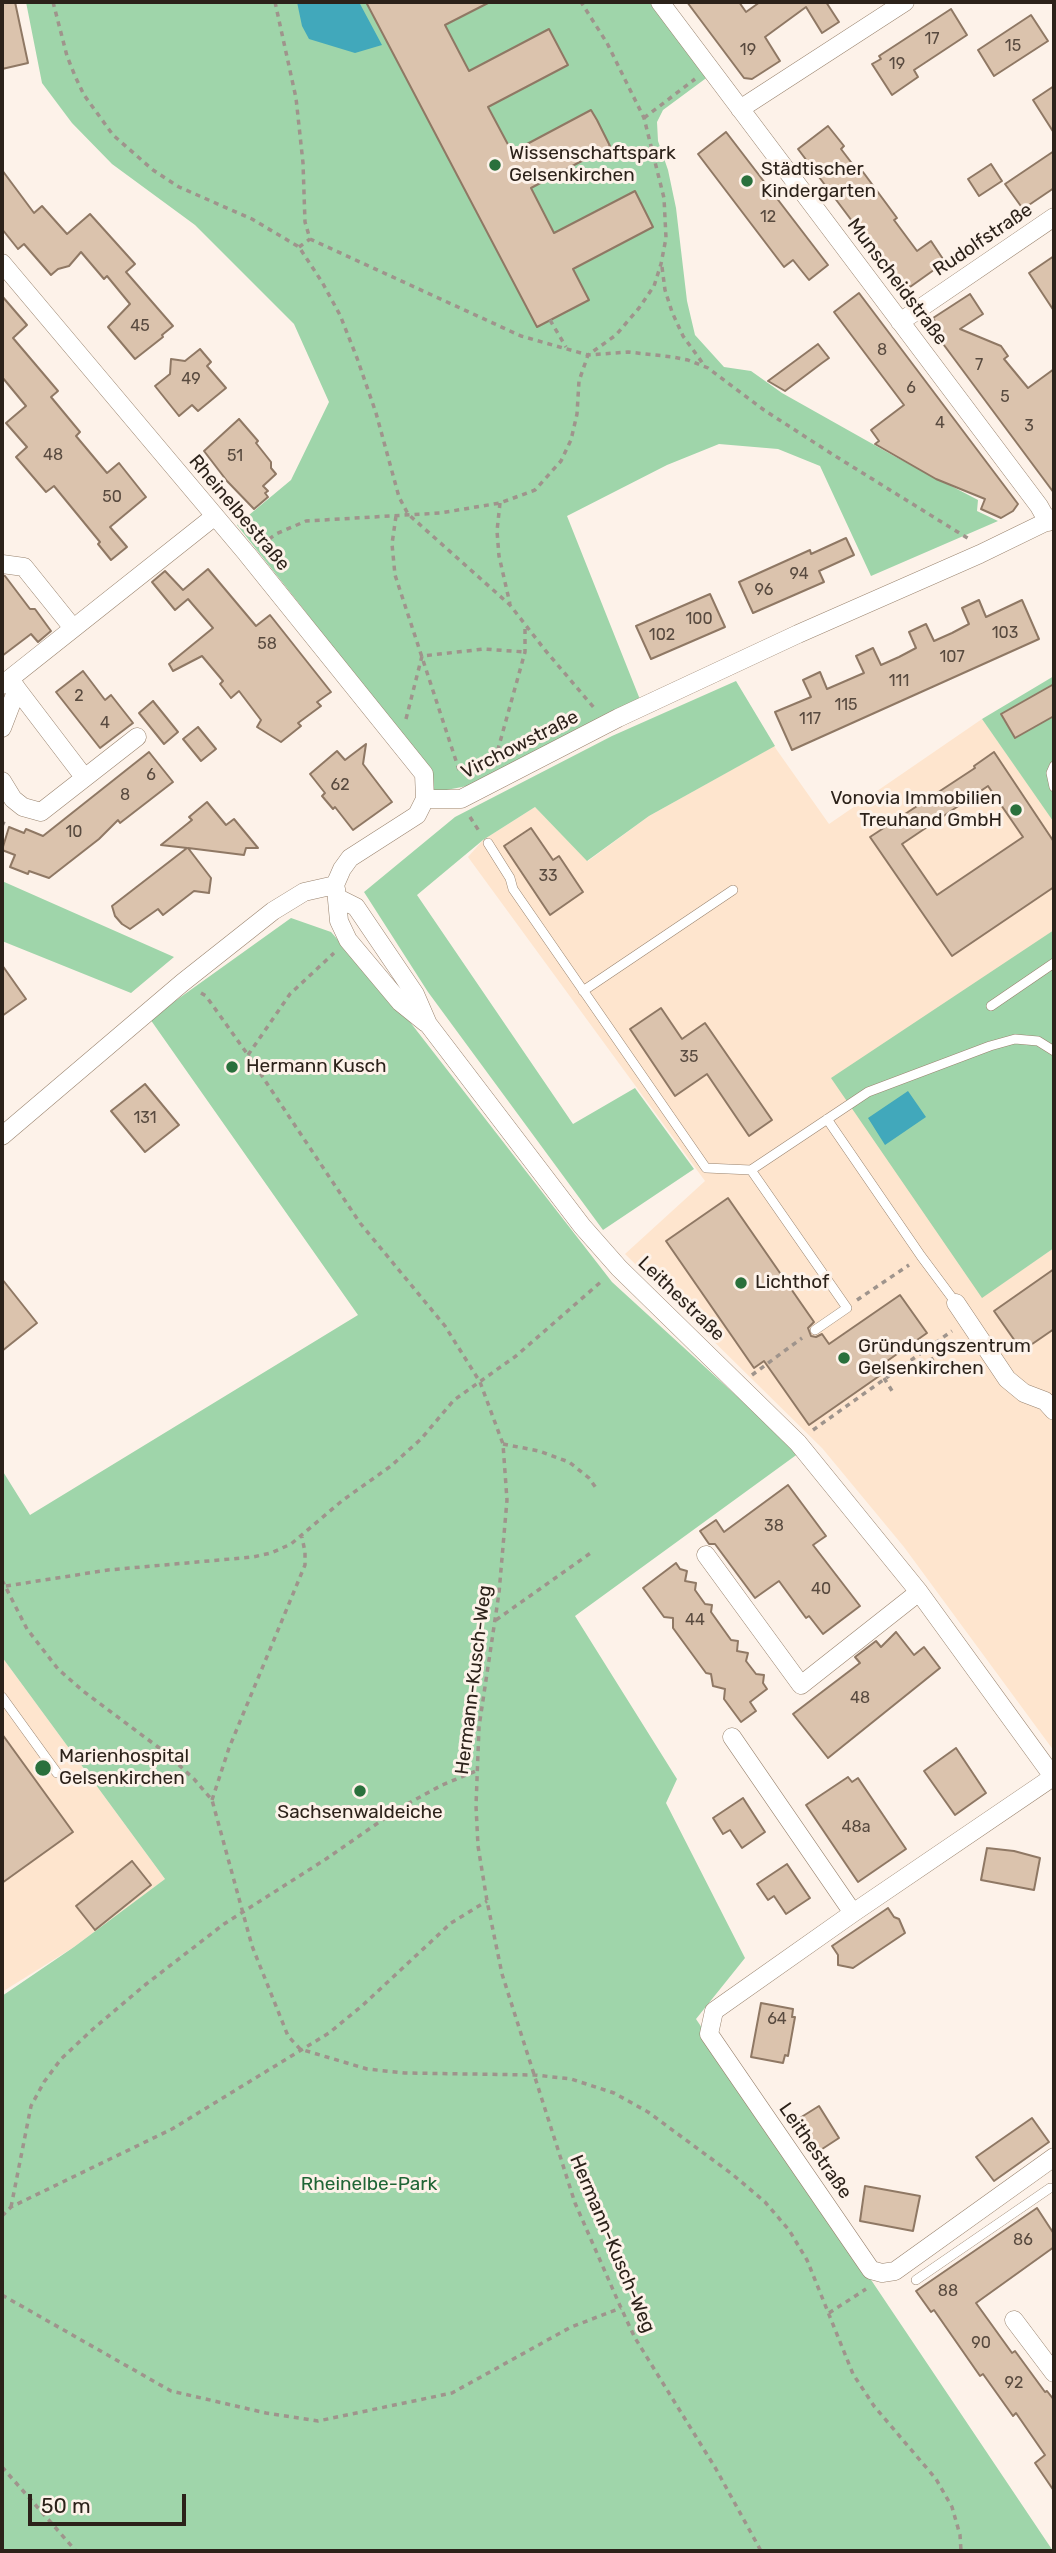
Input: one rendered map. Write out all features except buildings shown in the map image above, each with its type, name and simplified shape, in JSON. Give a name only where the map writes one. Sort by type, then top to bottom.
[{"type":"street","name":"Munscheidstraße","points":[[660,2],[1051,520]]},
{"type":"street","points":[[740,109],[905,2]]},
{"type":"street","name":"Rudolfstraße","points":[[900,321],[1054,217]]},
{"type":"street","name":"Rheinelbestraße","points":[[2,263],[247,554],[424,774],[425,799]]},
{"type":"street","points":[[2,728],[10,684],[74,628],[215,516]]},
{"type":"street","name":"Virchowstraße","points":[[425,799],[461,799],[604,725],[1051,520]]},
{"type":"street","points":[[2,564],[24,567],[74,628]]},
{"type":"street","points":[[10,684],[85,777]]},
{"type":"street","points":[[2,782],[13,799],[23,807],[41,812],[137,737]]},
{"type":"street","points":[[2,1136],[182,983],[273,911],[304,892],[337,892],[342,869],[350,858],[417,815],[425,799]]},
{"type":"street","name":"Leithestraße","points":[[337,892],[339,921],[348,940],[400,1002],[428,1024]]},
{"type":"street","name":"Leithestraße","points":[[337,892],[356,907],[415,994],[428,1024],[582,1226],[619,1268],[798,1443],[919,1592],[1054,1778],[713,2011],[709,2034],[871,2270],[882,2273],[895,2271]]},
{"type":"street","points":[[956,1303],[1007,1379],[1024,1393],[1045,1401],[1054,1411]]},
{"type":"street","points":[[706,1555],[801,1685],[919,1592]]},
{"type":"street","points":[[732,1737],[853,1913]]},
{"type":"street","points":[[895,2271],[1054,2157]]},
{"type":"street","points":[[1014,2320],[1054,2372]]},
{"type":"lane","points":[[1054,766],[1051,773],[1054,787]]},
{"type":"lane","points":[[488,843],[510,878],[513,889],[706,1168],[751,1170],[868,1092],[990,1046],[1015,1039],[1038,1041],[1054,1051]]},
{"type":"lane","points":[[583,991],[733,890]]},
{"type":"lane","points":[[991,1006],[1054,963]]},
{"type":"lane","points":[[827,1119],[920,1256],[956,1303]]},
{"type":"lane","points":[[751,1170],[847,1308],[815,1330]]},
{"type":"lane","points":[[2,1696],[57,1773]]},
{"type":"lane","points":[[916,2280],[1050,2188],[1054,2188]]},
{"type":"path","points":[[53,2],[75,76],[84,95],[113,135],[172,183],[252,219],[299,247],[340,315],[361,369],[400,497],[408,514],[510,605],[583,693],[604,725]]},
{"type":"path","points":[[275,2],[296,99],[303,163],[305,222],[310,239],[521,336],[588,355],[628,352],[673,357],[708,368],[809,440],[902,500],[968,538],[981,554]]},
{"type":"path","points":[[247,554],[276,534],[306,522],[461,510],[500,503],[535,490],[561,461],[571,440],[577,414],[579,381],[588,355],[616,335],[654,286],[662,264],[666,238],[664,198],[644,118],[607,43],[581,2]]},
{"type":"path","points":[[644,118],[684,90],[709,67]]},
{"type":"path","points":[[299,247],[310,239]]},
{"type":"path","points":[[662,264],[665,290],[672,312],[690,347],[708,368]]},
{"type":"path","points":[[550,320],[567,349]]},
{"type":"path","points":[[500,503],[497,531],[499,556],[510,605]]},
{"type":"path","points":[[396,516],[392,544],[395,575],[459,771]]},
{"type":"path","points":[[494,761],[525,652],[527,636],[524,623]]},
{"type":"path","points":[[422,656],[484,649],[525,652]]},
{"type":"path","points":[[406,719],[422,656]]},
{"type":"path","points":[[461,799],[488,843]]},
{"type":"path","points":[[247,1055],[290,994],[322,963]]},
{"type":"path","name":"Hermann-Kusch-Weg","points":[[182,983],[206,996],[360,1223],[444,1326],[480,1382],[503,1444],[507,1500],[495,1620],[479,1727],[477,1771],[478,1846],[486,1901],[502,1974],[575,2203],[621,2308],[635,2338],[716,2469],[761,2551]]},
{"type":"path","points":[[847,1308],[920,1256]]},
{"type":"path","points":[[6,1586],[108,1570],[253,1558],[271,1553],[302,1536],[343,1500],[391,1466],[421,1439],[454,1400],[516,1356],[619,1268]]},
{"type":"path","points":[[825,1421],[968,1320]]},
{"type":"path","points":[[739,1384],[815,1330]]},
{"type":"path","points":[[926,1349],[933,1361]]},
{"type":"path","points":[[884,1378],[894,1394]]},
{"type":"path","points":[[503,1444],[539,1451],[569,1462],[589,1478],[596,1488]]},
{"type":"path","points":[[212,1800],[229,1748],[305,1565],[302,1536]]},
{"type":"path","points":[[495,1620],[592,1552]]},
{"type":"path","points":[[2,1580],[27,1629],[58,1669],[166,1753],[212,1800],[242,1913],[264,1980],[288,2036],[300,2049],[367,2069],[405,2073],[535,2075],[571,2079],[614,2092],[648,2112],[732,2174],[765,2202],[789,2230],[807,2260],[853,2374],[874,2406],[936,2479],[952,2507],[960,2535],[961,2551]]},
{"type":"path","points":[[11,2207],[31,2106],[61,2059],[145,1985],[242,1913],[398,1809],[442,1785],[477,1771]]},
{"type":"path","points":[[2,2216],[11,2207],[172,2129],[329,2033],[451,1923],[486,1901]]},
{"type":"path","points":[[829,2313],[895,2271]]},
{"type":"path","points":[[2,2295],[171,2390],[266,2413],[318,2421],[452,2393],[571,2327],[621,2308]]},
{"type":"path","points":[[2,2467],[76,2551]]},
{"type":"shaded area","points":[[982,719],[1054,821],[1054,933],[982,1297],[1054,1248],[1054,1751],[904,1547],[822,1448],[625,1254],[705,1181],[468,857],[483,840],[535,807],[588,861],[649,816],[774,746],[829,824]]},
{"type":"shaded area","name":"Marienhospital Gelsenkirchen","points":[[2,1657],[165,1879],[74,1947],[2,1992]]},
{"type":"green space","name":"Wissenschaftspark Gelsenkirchen","points":[[26,2],[652,2],[709,76],[663,110],[657,122],[658,141],[668,170],[676,208],[687,301],[695,335],[724,367],[751,371],[782,393],[978,500],[977,511],[998,521],[871,576],[820,466],[778,449],[719,444],[667,465],[567,516],[641,702],[493,781],[436,792],[305,611],[237,525],[291,480],[329,402],[294,324],[195,225],[112,164],[72,123],[42,83]]},
{"type":"green space","points":[[1054,676],[1054,821],[1053,821],[982,719]]},
{"type":"green space","points":[[736,681],[775,746],[649,816],[587,861],[535,807],[483,840],[417,895],[573,1124],[635,1088],[694,1169],[603,1230],[428,992],[364,892],[455,817],[612,736]]},
{"type":"green space","points":[[2,881],[174,957],[131,993],[2,941]]},
{"type":"green space","name":"Rheinelbe-Park","points":[[291,918],[331,932],[410,1022],[612,1282],[799,1453],[575,1616],[677,1779],[666,1803],[745,1958],[696,2019],[1053,2551],[2,2551],[2,1996],[74,1947],[165,1879],[2,1657],[2,1470],[30,1515],[358,1315],[150,1019]]},
{"type":"green space","points":[[1054,930],[1054,1248],[982,1298],[831,1078]]},
{"type":"water","points":[[297,2],[359,2],[382,45],[355,53],[309,39],[302,26]]},
{"type":"water","points":[[908,1091],[926,1117],[885,1145],[868,1118]]},
{"type":"place","name":"Wissenschaftspark Gelsenkirchen","points":[[495,165]]},
{"type":"place","name":"Städtischer Kindergarten","points":[[747,181]]},
{"type":"place","name":"Vonovia Immobilien Treuhand GmbH","points":[[1016,810]]},
{"type":"place","name":"Hermann Kusch","points":[[232,1067]]},
{"type":"place","name":"Lichthof","points":[[741,1283]]},
{"type":"place","name":"Gründungszentrum Gelsenkirchen","points":[[844,1358]]},
{"type":"place","name":"Marienhospital Gelsenkirchen","points":[[43,1768]]},
{"type":"place","name":"Sachsenwaldeiche","points":[[360,1791]]}]
